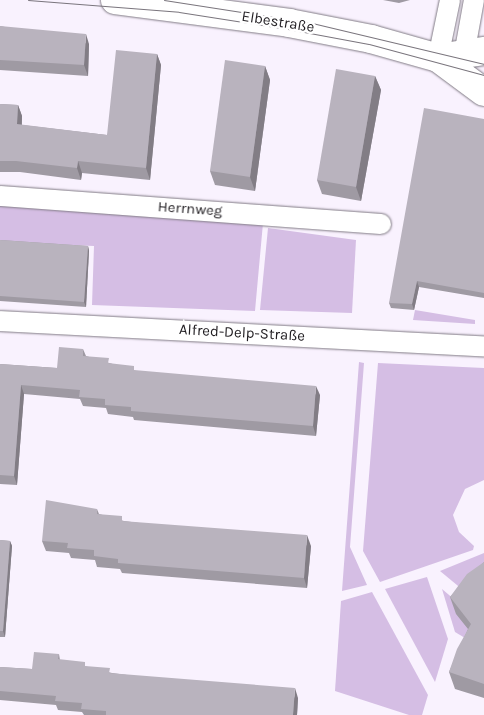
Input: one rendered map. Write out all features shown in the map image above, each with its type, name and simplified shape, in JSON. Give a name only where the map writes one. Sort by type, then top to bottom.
[{"type":"main road","name":"Elbestraße","points":[[115,0],[289,23],[372,39],[438,58],[470,59]]},
{"type":"main road","points":[[470,59],[484,92]]},
{"type":"street","points":[[438,58],[450,0]]},
{"type":"street","points":[[470,59],[474,0]]},
{"type":"street","name":"Herrnweg","points":[[0,196],[381,224]]},
{"type":"street","name":"Alfred-Delp-Straße","points":[[0,321],[484,346]]},
{"type":"shaded area","points":[[0,205],[263,223],[255,311],[92,305],[94,246],[0,242]]},
{"type":"shaded area","points":[[268,228],[356,240],[352,313],[260,310]]},
{"type":"shaded area","points":[[415,310],[475,320],[475,324],[413,320]]},
{"type":"shaded area","points":[[359,362],[364,363],[350,547],[367,585],[342,591]]},
{"type":"shaded area","points":[[378,363],[484,368],[484,480],[465,489],[453,515],[459,532],[474,546],[473,550],[380,582],[363,551]]},
{"type":"shaded area","points":[[484,553],[484,581],[469,595],[440,571]]},
{"type":"shaded area","points":[[427,577],[448,639],[435,682],[385,589]]},
{"type":"shaded area","points":[[442,589],[462,606],[477,641],[475,644],[455,632]]},
{"type":"shaded area","points":[[372,592],[428,695],[422,715],[409,715],[335,691],[341,601]]},
{"type":"building","points":[[0,26],[86,34],[84,65],[0,60]]},
{"type":"building","points":[[116,50],[157,54],[146,168],[78,161],[77,168],[0,161],[0,104],[18,105],[17,124],[107,135]]},
{"type":"building","points":[[225,60],[265,66],[250,177],[210,171]]},
{"type":"building","points":[[336,69],[375,76],[356,187],[317,180]]},
{"type":"building","points":[[424,108],[484,119],[484,293],[417,281],[412,304],[389,303]]},
{"type":"building","points":[[0,240],[88,246],[84,302],[0,296]]},
{"type":"building","points":[[59,347],[83,349],[83,356],[109,358],[108,363],[134,366],[134,370],[316,386],[313,426],[131,411],[131,407],[105,405],[105,399],[79,397],[80,390],[21,385],[14,476],[0,475],[0,364],[57,368]]},
{"type":"building","points":[[46,500],[97,509],[97,514],[122,516],[122,521],[307,535],[304,578],[118,563],[118,559],[94,556],[94,550],[67,548],[68,543],[42,541]]},
{"type":"building","points":[[0,540],[10,541],[3,631],[0,631]]},
{"type":"building","points":[[484,562],[484,684],[449,672],[457,649],[471,624],[450,597],[467,574]]},
{"type":"building","points":[[34,652],[59,654],[58,659],[85,662],[85,666],[110,668],[109,673],[295,688],[293,715],[106,715],[106,711],[81,709],[82,703],[55,701],[56,696],[0,691],[0,667],[32,669]]},
{"type":"tram line","points":[[28,0],[179,12],[288,29],[369,44],[484,75]]},
{"type":"tram line","points":[[164,0],[312,23],[484,64]]}]
